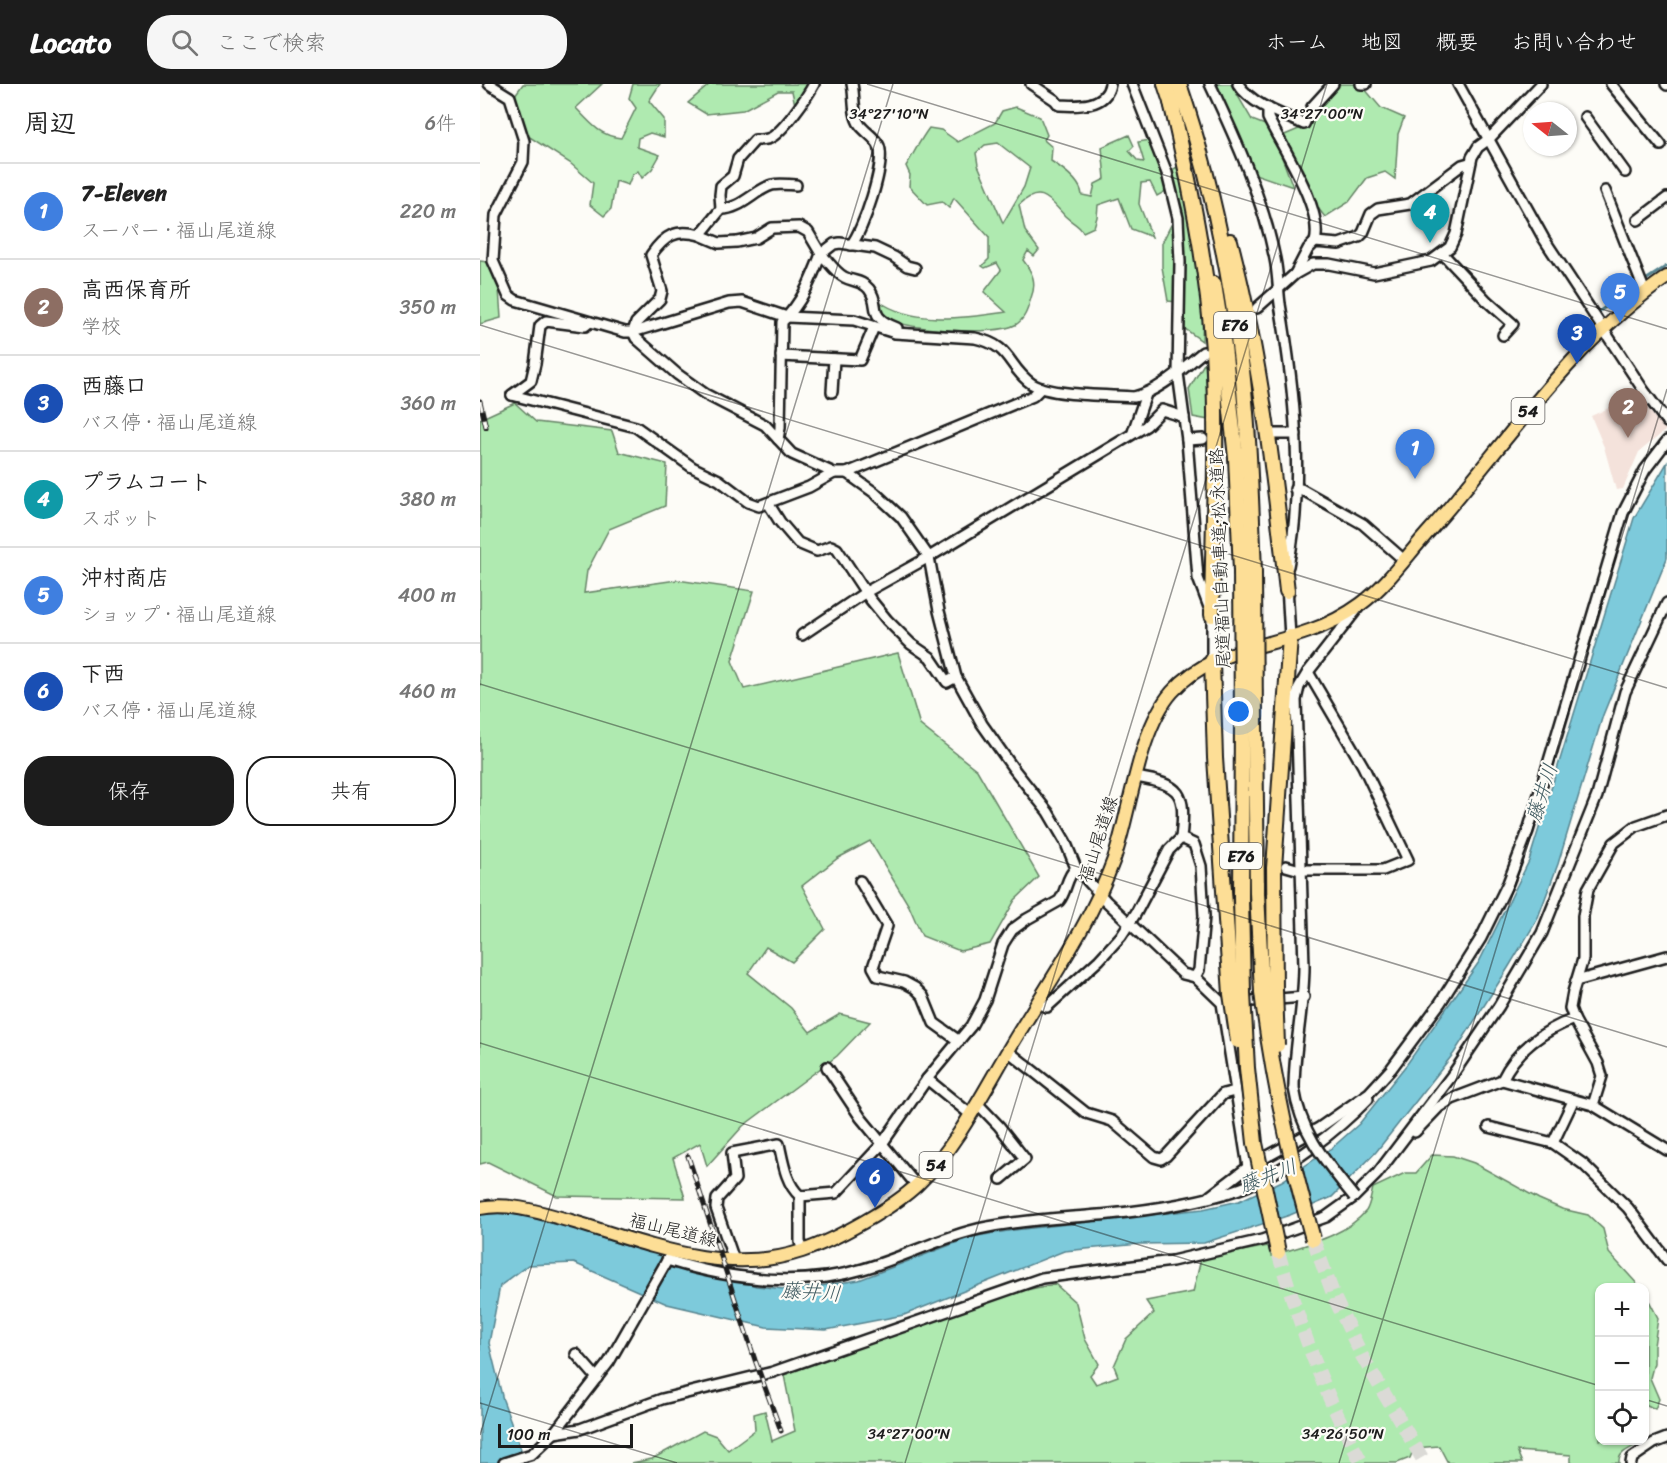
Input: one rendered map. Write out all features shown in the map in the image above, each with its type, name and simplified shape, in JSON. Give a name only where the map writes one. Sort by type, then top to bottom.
[{"type":"highway","name":"尾道福山自動車道;松永道路","points":[[1166,84],[1191,170],[1208,243],[1224,346],[1247,572]]},
{"type":"highway","name":"尾道福山自動車道;松永道路","points":[[1179,84],[1222,239],[1239,346],[1249,460],[1247,572],[1249,720],[1257,893],[1269,991],[1275,1084],[1313,1239]]},
{"type":"highway","points":[[1171,102],[1194,204],[1204,264],[1213,349],[1215,420],[1212,615]]},
{"type":"highway","points":[[1195,137],[1224,219],[1246,309],[1266,427],[1287,591]]},
{"type":"highway","points":[[1269,991],[1274,868],[1290,637]]},
{"type":"highway","points":[[1212,661],[1215,758],[1232,997]]},
{"type":"highway","name":"尾道福山自動車道;松永道路","points":[[1249,720],[1241,898],[1232,997],[1247,1068],[1255,1143],[1278,1252]]},
{"type":"main road","name":"福山尾道線","points":[[480,1208],[494,1205],[539,1212],[668,1258],[770,1259],[803,1251],[846,1232],[916,1186],[940,1160],[973,1108],[1100,895],[1115,856],[1151,728],[1159,710],[1171,693],[1187,678],[1212,661],[1225,655],[1311,630],[1362,603],[1382,586],[1456,501],[1539,397],[1603,329],[1645,292],[1667,277]]},
{"type":"street","points":[[489,84],[510,97],[524,141],[523,162],[496,215],[493,261],[508,295],[515,300],[624,332],[633,332],[742,302],[787,317],[854,320],[904,333],[975,338],[1000,347],[1022,375],[1034,385],[1049,391],[1134,397],[1146,394],[1203,352]]},
{"type":"street","points":[[700,235],[721,209],[722,186],[733,176],[738,159],[755,140],[768,139],[778,132],[806,99],[814,84]]},
{"type":"street","points":[[851,245],[860,231],[880,167],[879,145],[861,126],[856,117],[852,84]]},
{"type":"street","points":[[1031,84],[1059,105],[1084,106],[1101,97],[1109,89],[1110,84]]},
{"type":"street","points":[[1132,84],[1167,173],[1178,218],[1180,262],[1178,372],[1187,440],[1198,578],[1212,615],[1212,661]]},
{"type":"street","points":[[1210,84],[1256,192],[1275,259],[1290,358],[1296,434],[1295,489],[1287,591],[1290,637]]},
{"type":"street","points":[[1238,84],[1243,92],[1268,108],[1304,124],[1312,107],[1333,84]]},
{"type":"street","points":[[1361,84],[1366,84]]},
{"type":"street","points":[[1458,84],[1544,239],[1667,422]]},
{"type":"street","points":[[1257,308],[1295,274],[1313,264],[1329,264],[1374,273],[1431,261],[1450,247],[1456,234],[1469,164],[1478,147],[1489,139],[1533,88],[1541,84]]},
{"type":"street","points":[[1611,84],[1661,145]]},
{"type":"street","points":[[1268,108],[1268,118],[1313,208],[1318,232],[1295,274]]},
{"type":"street","points":[[1585,117],[1625,172]]},
{"type":"street","points":[[1311,246],[1339,244],[1359,237],[1371,214],[1378,209],[1410,204],[1462,165],[1469,164]]},
{"type":"street","points":[[721,209],[731,208],[774,184],[796,185]]},
{"type":"street","points":[[1605,191],[1645,292]]},
{"type":"street","points":[[1638,220],[1667,198]]},
{"type":"street","points":[[904,333],[903,330],[883,322],[875,313],[871,291],[863,283],[843,277],[821,254],[808,232],[799,227],[771,228],[756,238],[737,242],[719,243],[685,231],[669,236],[651,255],[662,291],[660,299],[636,323],[633,332],[636,338],[677,374],[705,394],[765,425],[792,454],[834,473],[847,473],[1033,396],[1041,388]]},
{"type":"street","points":[[778,439],[782,322],[794,310],[808,288],[821,254],[834,244],[875,248],[915,268]]},
{"type":"street","points":[[1311,246],[1308,260],[1313,264]]},
{"type":"street","points":[[1442,253],[1487,301],[1513,324],[1503,335]]},
{"type":"street","points":[[590,322],[585,326],[546,321],[540,326],[531,381],[512,394],[636,427],[692,467],[719,480],[748,502],[759,506],[808,487],[834,473]]},
{"type":"street","points":[[781,357],[860,360],[874,327]]},
{"type":"street","points":[[832,392],[834,359]]},
{"type":"street","points":[[1133,432],[1146,394]]},
{"type":"street","points":[[802,634],[866,592],[929,557],[1146,426],[1162,410],[1184,417]]},
{"type":"street","points":[[1275,434],[1296,434]]},
{"type":"street","points":[[1187,440],[1203,439]]},
{"type":"street","points":[[1210,1196],[1248,1167],[1318,1128],[1369,1093],[1391,1070],[1440,1003],[1481,938],[1508,883],[1528,831],[1623,513],[1645,471],[1667,441]]},
{"type":"street","points":[[847,473],[875,493],[901,517],[929,557],[939,611],[956,677],[982,724],[1048,812],[1065,841],[1076,868],[1129,924],[1183,974],[1195,977],[1232,997],[1304,997]]},
{"type":"street","points":[[1295,489],[1301,489],[1364,524],[1404,560]]},
{"type":"street","points":[[768,503],[798,543],[817,551],[831,546],[837,549],[887,620],[911,644],[930,657],[947,682],[956,677]]},
{"type":"street","points":[[1354,1197],[1312,1143],[1297,1109],[1294,1088],[1294,1065],[1304,997],[1295,710],[1299,687],[1308,672],[1362,603]]},
{"type":"street","points":[[1377,1174],[1453,1074],[1499,1006],[1542,933],[1597,796],[1625,692],[1667,603]]},
{"type":"street","points":[[1286,866],[1300,870],[1383,870],[1408,860],[1363,766],[1308,672]]},
{"type":"street","points":[[1136,777],[1169,785],[1177,791],[1184,813],[1181,838]]},
{"type":"street","points":[[1593,1105],[1602,1076],[1598,1063],[1570,1008],[1583,959],[1583,916],[1588,889],[1614,843],[1636,826],[1667,815]]},
{"type":"street","points":[[1181,838],[1194,844],[1202,866],[1203,926],[1199,970],[1195,977]]},
{"type":"street","points":[[1037,1003],[1047,1007],[1100,960],[1129,924],[1169,850],[1181,838]]},
{"type":"street","points":[[1202,866],[1213,865]]},
{"type":"street","points":[[734,1260],[716,1208],[717,1199],[735,1179],[732,1153],[779,1144],[784,1169],[794,1191],[800,1196],[836,1193],[882,1144],[927,1079],[971,1026],[985,1000],[1003,944],[1012,930],[1059,901],[1071,872],[1076,868]]},
{"type":"street","points":[[860,881],[887,926],[873,967],[878,976],[904,981],[915,988],[924,996],[934,1023],[959,1041]]},
{"type":"street","points":[[1576,981],[1667,956]]},
{"type":"street","points":[[1232,997],[1235,1090],[1248,1167]]},
{"type":"street","points":[[1502,1080],[1508,1067],[1525,1048],[1546,1032],[1574,1019]]},
{"type":"street","points":[[1008,1052],[1086,1113],[1112,1121],[1154,1157],[1161,1159],[1223,1094],[1235,1090]]},
{"type":"street","points":[[827,1067],[861,1118],[916,1186]]},
{"type":"street","points":[[927,1079],[999,1126],[1025,1159],[1001,1179]]},
{"type":"street","points":[[554,1433],[580,1429],[662,1399],[773,1372],[1042,1278],[1172,1261],[1262,1240],[1326,1217],[1354,1197],[1439,1107],[1452,1099],[1502,1080],[1593,1105],[1667,1150]]},
{"type":"street","points":[[504,1463],[532,1454],[554,1433],[597,1378],[668,1258],[687,1266],[769,1281],[829,1278],[863,1269],[926,1247],[944,1238],[988,1227],[1174,1205],[1223,1194],[1281,1169],[1351,1117],[1371,1095],[1369,1093]]},
{"type":"street","points":[[1553,1143],[1573,1101]]},
{"type":"street","points":[[1488,1127],[1553,1143],[1583,1164],[1628,1208],[1667,1260]]},
{"type":"street","points":[[800,1196],[800,1242],[803,1251]]},
{"type":"street","points":[[576,1354],[597,1378]]},
{"type":"street","points":[[1631,1463],[1632,1458],[1654,1443],[1667,1438]]},
{"type":"shaded area","points":[[1640,394],[1652,414],[1666,430],[1639,452],[1623,489],[1616,490],[1604,447],[1591,416]]},
{"type":"green space","points":[[523,84],[602,84],[576,108],[601,132],[621,138],[636,108],[629,98],[633,84],[660,84],[649,101],[664,119],[664,137],[650,133],[638,138],[637,147],[660,155],[652,169],[642,178],[638,171],[632,175],[628,185],[616,181],[611,209],[604,216],[590,205],[593,183],[570,163],[525,134],[515,95]]},
{"type":"green space","points":[[710,84],[810,84],[795,105],[792,91],[778,91],[743,110],[706,114],[688,103]]},
{"type":"green space","points":[[1217,84],[1231,84],[1252,120],[1265,125],[1274,136],[1293,187],[1255,174]]},
{"type":"green space","points":[[1335,84],[1355,84],[1364,88],[1381,108],[1404,118],[1398,134],[1395,179],[1385,172],[1367,178],[1349,202],[1325,217],[1314,203],[1280,137],[1306,126],[1313,109]]},
{"type":"green space","points":[[1016,107],[1040,117],[1047,135],[1044,140],[1052,147],[1051,161],[1075,180],[1082,195],[1092,197],[1095,184],[1105,179],[1102,147],[1129,135],[1134,146],[1129,151],[1138,161],[1144,162],[1138,142],[1150,140],[1166,191],[1157,196],[1150,182],[1141,183],[1139,204],[1152,237],[1131,229],[1119,198],[1098,205],[1094,227],[1083,232],[1050,200],[1039,195],[1033,196],[1019,205],[1025,231],[1039,250],[1034,256],[1028,251],[1023,260],[1032,274],[1034,288],[1024,317],[1018,323],[1005,328],[971,331],[932,329],[888,319],[880,311],[877,300],[906,314],[923,317],[956,318],[1006,312],[984,292],[1001,270],[997,263],[985,268],[982,266],[989,259],[989,237],[954,198],[949,208],[942,202],[927,205],[909,186],[910,175],[906,166],[929,128],[941,130],[958,142],[995,123],[1002,111]],"holes":[[[998,143],[1030,168],[1024,187],[1003,223],[978,165],[976,153],[985,145]]]},
{"type":"green space","points":[[1177,167],[1196,254],[1201,299],[1202,341],[1184,328],[1183,212],[1170,171]]},
{"type":"green space","points":[[1171,225],[1175,225],[1177,302],[1168,301],[1162,267],[1162,243]]},
{"type":"green space","points":[[480,261],[487,262],[499,289],[501,318],[480,324]]},
{"type":"green space","points":[[1205,362],[1209,420],[1193,417],[1189,389]]},
{"type":"green space","points":[[515,403],[536,422],[612,431],[619,452],[667,464],[665,506],[609,529],[587,571],[584,593],[677,580],[754,591],[732,661],[744,689],[898,653],[920,725],[977,770],[1039,877],[1015,900],[990,944],[960,951],[922,936],[909,906],[870,841],[838,858],[802,886],[825,929],[792,962],[766,947],[748,973],[791,1008],[810,1032],[840,1014],[870,1022],[837,1056],[743,1126],[707,1166],[700,1143],[673,1158],[685,1198],[557,1196],[488,1162],[480,1164],[480,419]]},
{"type":"green space","points":[[1432,1155],[1453,1156],[1474,1163],[1539,1199],[1562,1209],[1588,1215],[1603,1229],[1609,1253],[1636,1283],[1595,1283],[1595,1445],[1636,1445],[1622,1453],[1619,1463],[1571,1463],[1571,1455],[1517,1451],[1522,1463],[1448,1463],[1439,1446],[1414,1448],[1410,1458],[1397,1463],[631,1463],[652,1459],[703,1431],[716,1436],[728,1450],[755,1430],[754,1414],[765,1411],[772,1441],[795,1431],[784,1375],[1006,1294],[1055,1284],[1076,1303],[1085,1339],[1099,1364],[1090,1375],[1096,1384],[1118,1376],[1114,1366],[1126,1339],[1154,1313],[1146,1301],[1193,1292],[1201,1259],[1268,1246],[1271,1256],[1334,1234],[1346,1228],[1366,1211],[1373,1188],[1405,1173],[1416,1173]]},
{"type":"green space","points":[[1649,1301],[1658,1318],[1654,1363],[1650,1378],[1659,1399],[1655,1409],[1649,1406]]},
{"type":"water","name":"藤井川","points":[[1667,463],[1667,558],[1603,715],[1558,864],[1537,920],[1454,1053],[1376,1152],[1332,1197],[1290,1215],[1204,1243],[1140,1244],[1064,1251],[904,1315],[826,1330],[766,1327],[667,1304],[574,1263],[528,1265],[500,1286],[489,1343],[503,1400],[526,1463],[480,1463],[480,1214],[505,1213],[546,1219],[756,1286],[794,1290],[859,1280],[971,1237],[1203,1209],[1239,1201],[1282,1181],[1333,1147],[1359,1124],[1407,1064],[1479,962],[1529,861],[1634,518]]},
{"type":"waterway","points":[[1644,281],[1667,266]]},
{"type":"waterway","points":[[1598,312],[1639,285]]},
{"type":"tunnel","points":[[1211,438],[1272,434]]},
{"type":"tunnel","points":[[1213,865],[1279,866]]},
{"type":"tunnel","points":[[1313,1239],[1335,1299],[1362,1356],[1425,1463]]},
{"type":"tunnel","points":[[1278,1252],[1314,1360],[1348,1438],[1362,1463]]},
{"type":"railway","points":[[480,401],[486,427]]},
{"type":"railway","points":[[688,1156],[755,1360],[781,1431]]},
{"type":"place","name":"プラムコート","points":[[1430,243]]},
{"type":"place","name":"沖村商店","points":[[1620,323]]},
{"type":"place","name":"西藤口","points":[[1577,364]]},
{"type":"place","name":"高西保育所","points":[[1628,438]]},
{"type":"place","name":"7-Eleven","points":[[1415,479]]},
{"type":"place","name":"下西","points":[[875,1208]]}]
